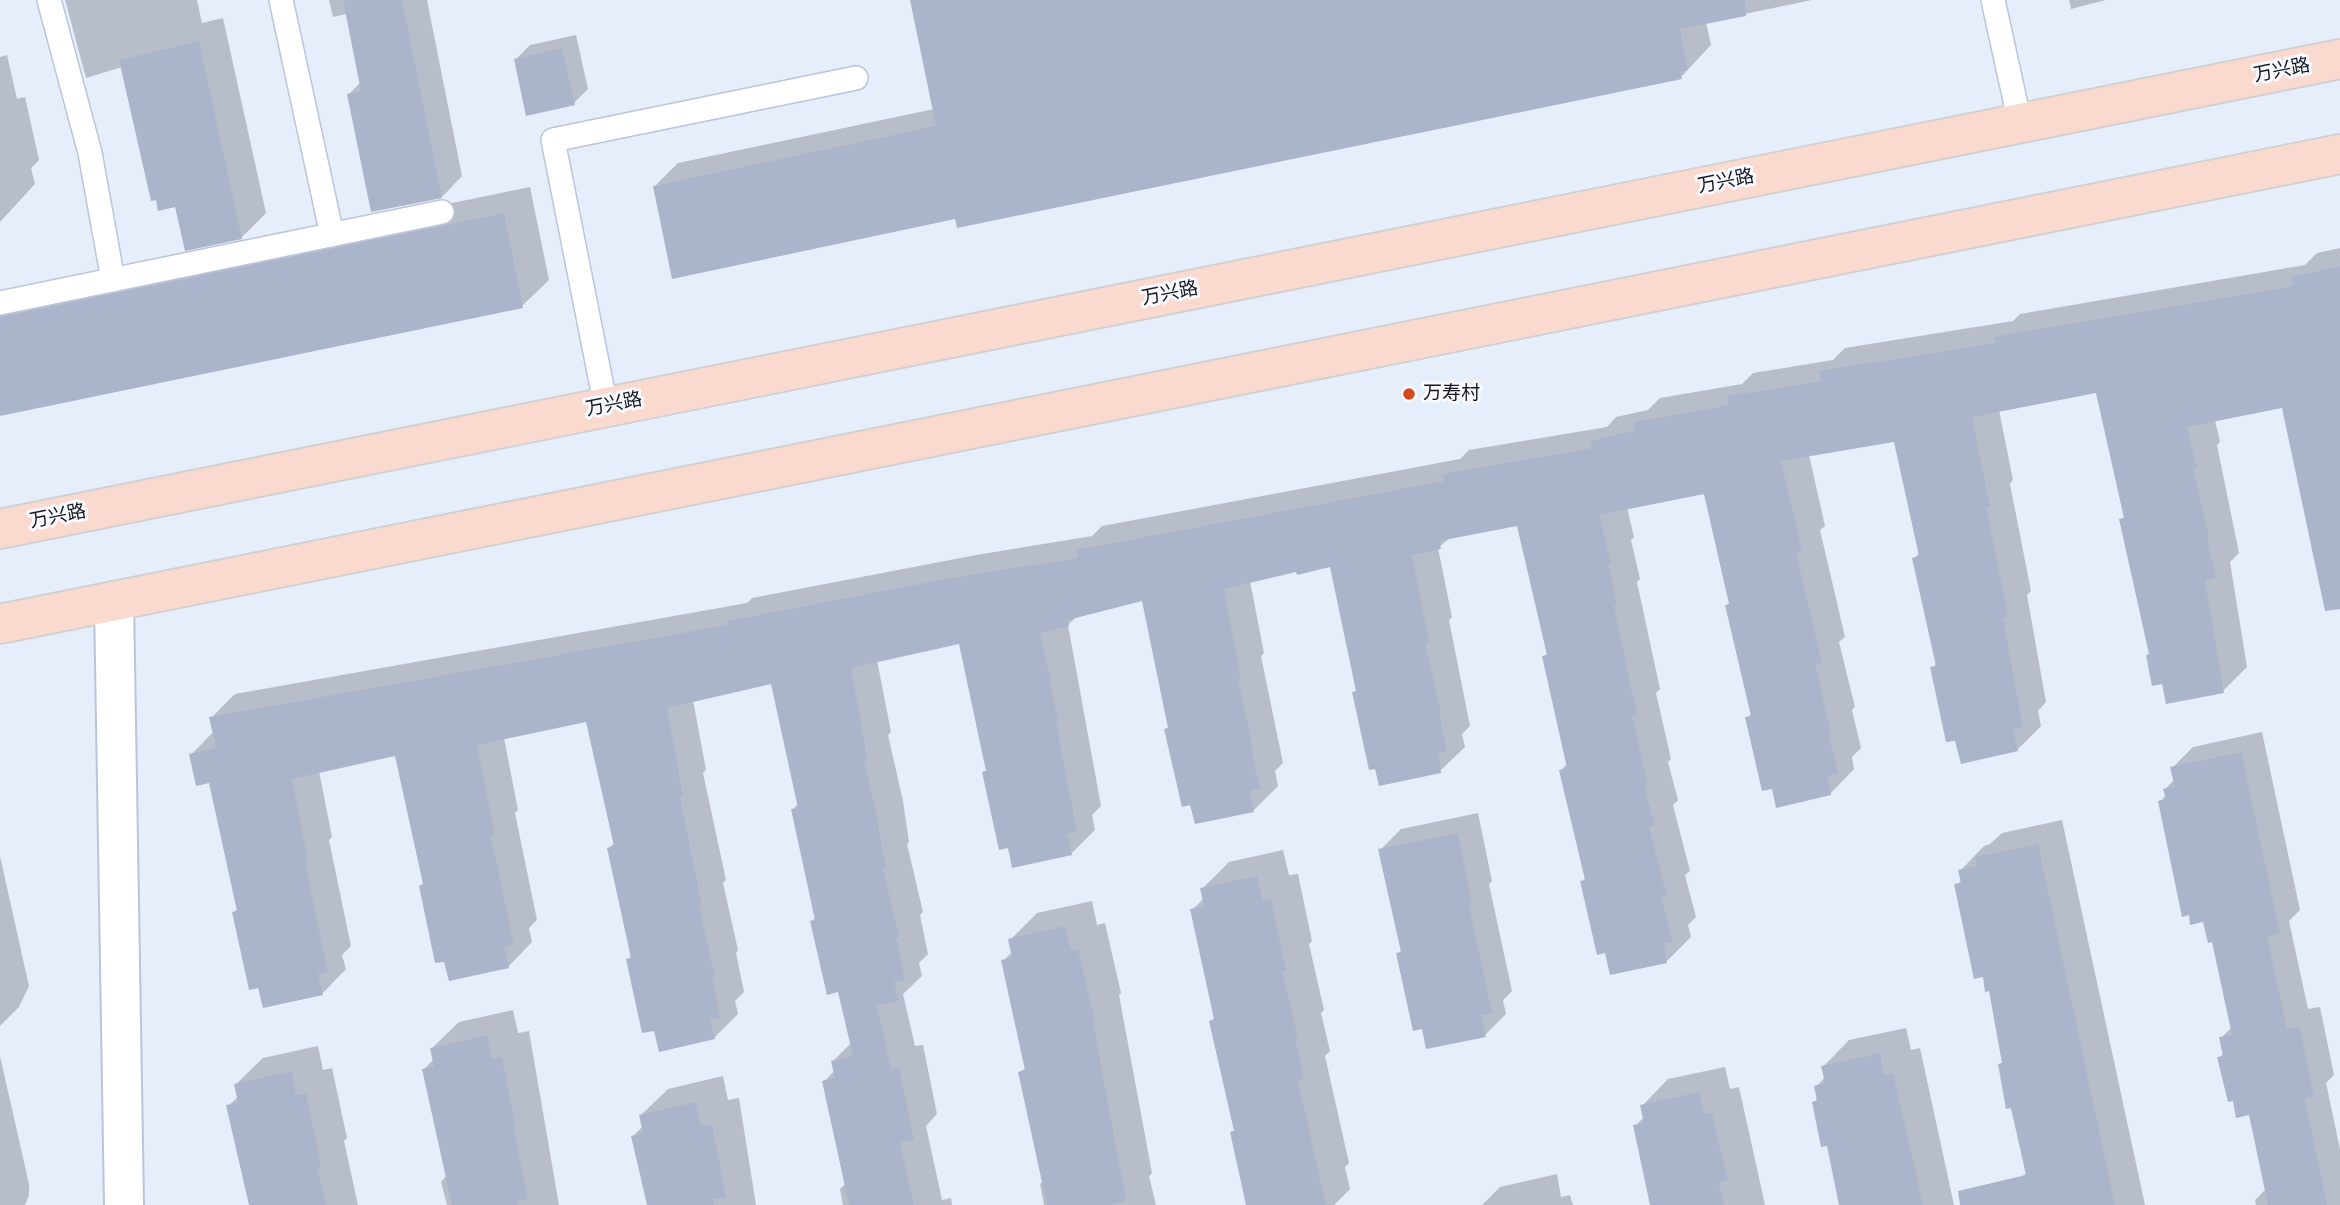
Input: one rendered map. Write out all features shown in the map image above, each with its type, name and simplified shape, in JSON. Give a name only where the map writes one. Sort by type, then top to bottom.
[{"type":"main road","name":"万兴路","points":[[0,529],[2340,59]]},
{"type":"main road","points":[[0,624],[2340,154]]},
{"type":"street","points":[[114,601],[124,1205]]},
{"type":"lane","points":[[49,0],[90,153],[113,280]]},
{"type":"lane","points":[[281,0],[332,235]]},
{"type":"lane","points":[[1993,0],[2020,123]]},
{"type":"lane","points":[[606,407],[553,141],[856,78]]},
{"type":"lane","points":[[0,303],[442,212]]},
{"type":"building","points":[[343,0],[402,0],[442,198],[371,212],[347,94],[361,91]]},
{"type":"building","points":[[910,0],[1745,0],[1746,16],[1680,29],[1688,70],[1680,72],[1682,79],[957,228],[955,219],[672,279],[653,186],[936,126]]},
{"type":"building","points":[[199,41],[242,239],[185,251],[175,207],[158,211],[156,200],[151,201],[119,60]]},
{"type":"building","points":[[562,48],[575,105],[526,116],[514,59]]},
{"type":"building","points":[[504,213],[523,308],[0,416],[0,317]]},
{"type":"building","points":[[2340,266],[2340,609],[2325,611],[2282,408],[2187,427],[2216,578],[2205,581],[2224,693],[2166,704],[2162,684],[2152,686],[2146,655],[2149,654],[2119,519],[2124,518],[2096,393],[1972,417],[1990,506],[1986,507],[2008,617],[2003,618],[2023,728],[2013,730],[2018,751],[1961,764],[1955,741],[1946,742],[1930,667],[1936,666],[1912,558],[1919,556],[1894,442],[1781,461],[1802,551],[1796,553],[1822,663],[1815,664],[1838,773],[1827,776],[1831,795],[1776,808],[1772,789],[1762,791],[1745,717],[1751,716],[1725,605],[1729,604],[1704,494],[1599,515],[1611,563],[1608,564],[1617,605],[1614,605],[1637,715],[1632,716],[1648,785],[1644,786],[1655,826],[1649,827],[1667,897],[1661,898],[1673,942],[1664,943],[1667,963],[1610,975],[1605,953],[1597,955],[1580,881],[1585,880],[1559,770],[1567,768],[1542,656],[1547,655],[1517,526],[1439,541],[1441,549],[1412,555],[1429,643],[1425,643],[1441,711],[1447,751],[1438,754],[1441,773],[1379,786],[1375,769],[1369,770],[1352,692],[1356,691],[1330,567],[1224,589],[1241,679],[1238,680],[1260,789],[1250,791],[1254,812],[1195,824],[1190,805],[1182,807],[1164,729],[1168,728],[1142,601],[1068,620],[1069,626],[1040,633],[1059,722],[1056,723],[1077,832],[1067,834],[1072,855],[1012,868],[1008,848],[999,850],[982,772],[986,771],[959,644],[851,668],[867,758],[864,759],[879,827],[886,867],[883,868],[899,938],[896,938],[905,980],[894,982],[899,1001],[877,1006],[891,1069],[899,1068],[914,1140],[900,1143],[914,1205],[849,1205],[822,1081],[835,1078],[831,1061],[853,1056],[838,992],[827,995],[810,921],[815,920],[791,809],[798,808],[771,684],[667,708],[683,796],[680,797],[702,906],[699,906],[715,976],[712,977],[720,1018],[710,1020],[715,1039],[659,1052],[654,1031],[642,1033],[626,959],[631,958],[607,848],[614,846],[586,722],[477,745],[495,836],[491,837],[514,945],[504,947],[509,968],[449,981],[444,962],[435,963],[419,886],[423,884],[395,756],[292,779],[308,862],[305,863],[328,972],[318,974],[323,995],[263,1008],[258,988],[249,990],[232,912],[237,911],[209,783],[196,786],[189,754],[216,748],[209,717],[727,625],[727,621],[951,578],[1078,558],[1076,550],[1444,481],[1443,474],[1592,448],[1590,441],[1635,430],[1634,422],[1729,405],[1727,396],[1821,381],[1819,371],[1996,343],[1994,337],[2293,286],[2291,277]]},
{"type":"building","points":[[2241,752],[2280,933],[2267,936],[2287,1029],[2300,1027],[2314,1097],[2305,1099],[2327,1205],[2268,1205],[2249,1115],[2236,1118],[2233,1101],[2228,1102],[2217,1057],[2223,1056],[2219,1037],[2232,1035],[2212,942],[2208,943],[2203,922],[2190,925],[2189,915],[2182,917],[2158,801],[2166,799],[2163,789],[2175,787],[2170,767]]},
{"type":"building","points":[[1458,833],[1472,904],[1469,905],[1492,1013],[1481,1015],[1486,1037],[1426,1049],[1422,1029],[1413,1031],[1396,953],[1401,952],[1378,849]]},
{"type":"building","points":[[2038,844],[2115,1205],[1960,1205],[1958,1191],[2026,1175],[2011,1108],[2006,1109],[1998,1064],[2002,1063],[1989,991],[1985,992],[1983,977],[1974,979],[1954,884],[1961,883],[1958,870],[1977,866],[1975,857]]},
{"type":"building","points":[[1257,876],[1263,901],[1271,900],[1286,970],[1282,971],[1298,1038],[1295,1039],[1304,1079],[1298,1081],[1326,1205],[1246,1205],[1230,1132],[1234,1131],[1209,1021],[1214,1019],[1190,909],[1204,906],[1200,888]]},
{"type":"building","points":[[1065,926],[1071,950],[1078,949],[1095,1021],[1093,1022],[1126,1201],[1109,1205],[1047,1205],[1018,1072],[1025,1070],[1001,960],[1012,958],[1008,939]]},
{"type":"building","points":[[487,1035],[492,1059],[502,1057],[528,1199],[517,1201],[518,1205],[452,1205],[422,1069],[434,1067],[430,1048]]},
{"type":"building","points":[[1880,1053],[1884,1075],[1893,1073],[1923,1205],[1839,1205],[1827,1146],[1821,1147],[1812,1102],[1817,1101],[1814,1086],[1825,1083],[1821,1066]]},
{"type":"building","points":[[292,1071],[296,1095],[306,1093],[321,1166],[317,1167],[326,1205],[249,1205],[226,1105],[238,1103],[234,1084]]},
{"type":"building","points":[[1699,1092],[1704,1114],[1712,1113],[1728,1180],[1719,1182],[1724,1205],[1650,1205],[1633,1125],[1644,1123],[1640,1105]]},
{"type":"building","points":[[696,1102],[701,1126],[712,1124],[726,1197],[713,1199],[714,1205],[647,1205],[631,1136],[643,1133],[639,1115]]},
{"type":"place","name":"万寿村","points":[[1409,394]]}]
